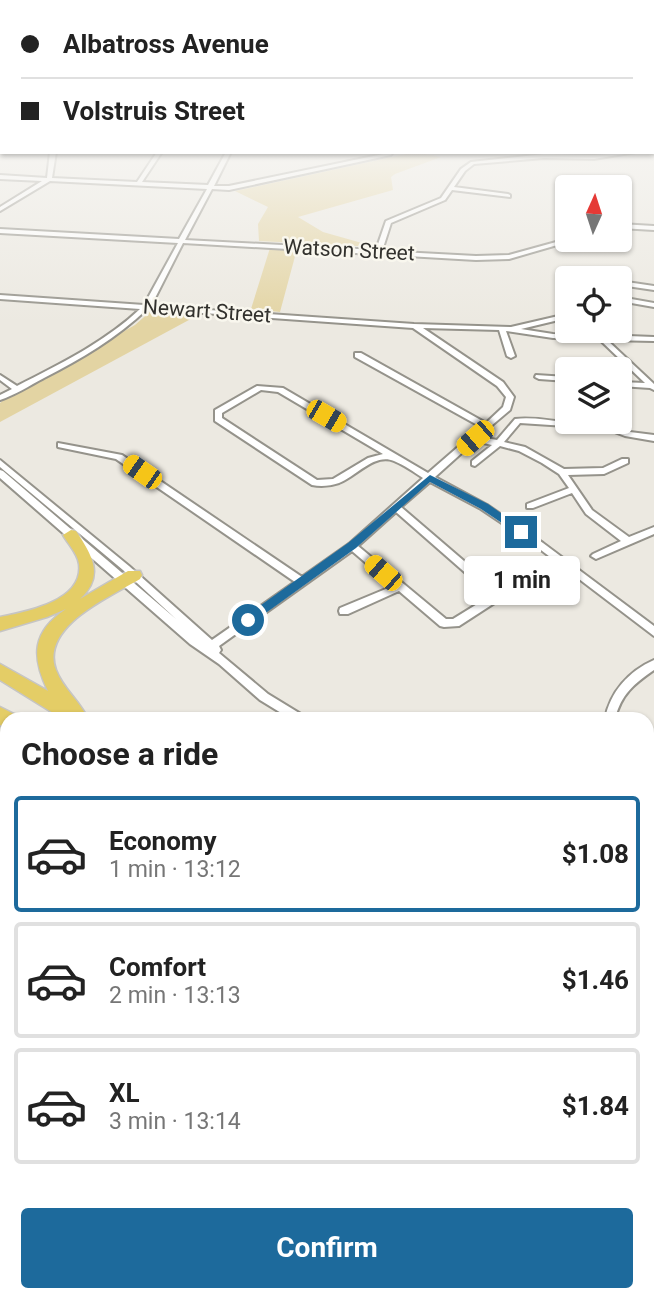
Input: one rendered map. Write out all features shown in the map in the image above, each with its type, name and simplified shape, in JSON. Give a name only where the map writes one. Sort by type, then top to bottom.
[{"type":"main road","points":[[0,625],[52,609],[74,595],[82,586],[87,561],[71,535]]},
{"type":"main road","points":[[0,625],[24,624],[50,616],[125,574]]},
{"type":"main road","points":[[72,712],[60,699],[45,672],[42,662],[47,639],[75,610],[125,574]]},
{"type":"main road","points":[[0,671],[67,712]]},
{"type":"street","points":[[0,396],[107,339],[132,322],[147,306],[203,202]]},
{"type":"street","points":[[379,252],[390,220],[438,202]]},
{"type":"street","points":[[632,227],[654,228]]},
{"type":"street","name":"Watson Street","points":[[0,231],[498,258],[555,244]]},
{"type":"street","points":[[632,285],[654,288]]},
{"type":"street","points":[[642,301],[654,296]]},
{"type":"street","name":"Newart Street","points":[[0,297],[414,326],[512,329]]},
{"type":"street","points":[[632,300],[654,305]]},
{"type":"street","points":[[512,329],[555,319]]},
{"type":"street","points":[[212,646],[352,546],[488,427],[510,403],[507,390],[486,372],[414,326]]},
{"type":"street","points":[[502,328],[511,356]]},
{"type":"street","points":[[512,329],[517,332],[555,336]]},
{"type":"street","points":[[632,337],[654,339]]},
{"type":"street","points":[[607,343],[652,387]]},
{"type":"street","points":[[358,355],[488,427]]},
{"type":"street","points":[[0,377],[18,386]]},
{"type":"street","points":[[539,377],[555,378]]},
{"type":"street","points":[[632,385],[652,387]]},
{"type":"street","points":[[395,457],[374,457],[331,483],[310,481],[218,419],[218,412],[222,407],[263,388],[279,390],[395,457],[430,478],[484,506],[654,632]]},
{"type":"street","points":[[475,463],[498,444],[517,421],[555,423]]},
{"type":"street","points":[[628,434],[654,438]]},
{"type":"street","points":[[475,438],[530,452],[562,472],[589,512],[629,542]]},
{"type":"street","points":[[61,445],[119,457],[302,582]]},
{"type":"street","points":[[562,472],[607,470],[625,461]]},
{"type":"street","points":[[0,463],[125,574],[212,646],[223,661]]},
{"type":"street","points":[[0,473],[71,535],[125,574],[194,641],[223,661],[264,697],[289,712]]},
{"type":"street","points":[[530,506],[575,489]]},
{"type":"street","points":[[352,546],[438,620],[448,624],[460,621],[494,597],[486,584],[397,508]]},
{"type":"street","points":[[596,556],[654,530]]},
{"type":"street","points":[[344,611],[399,587]]},
{"type":"street","points":[[612,712],[619,692],[654,664]]},
{"type":"shaded area","points":[[257,202],[352,202],[298,217],[323,232],[376,247],[259,241],[258,224],[268,207]]},
{"type":"shaded area","points":[[270,248],[297,249],[280,312],[251,309]]},
{"type":"shaded area","points":[[152,310],[200,314],[0,422],[0,403],[6,398],[135,325]]},
{"type":"route","points":[[248,620],[352,546],[430,478],[484,506],[521,532]]}]
